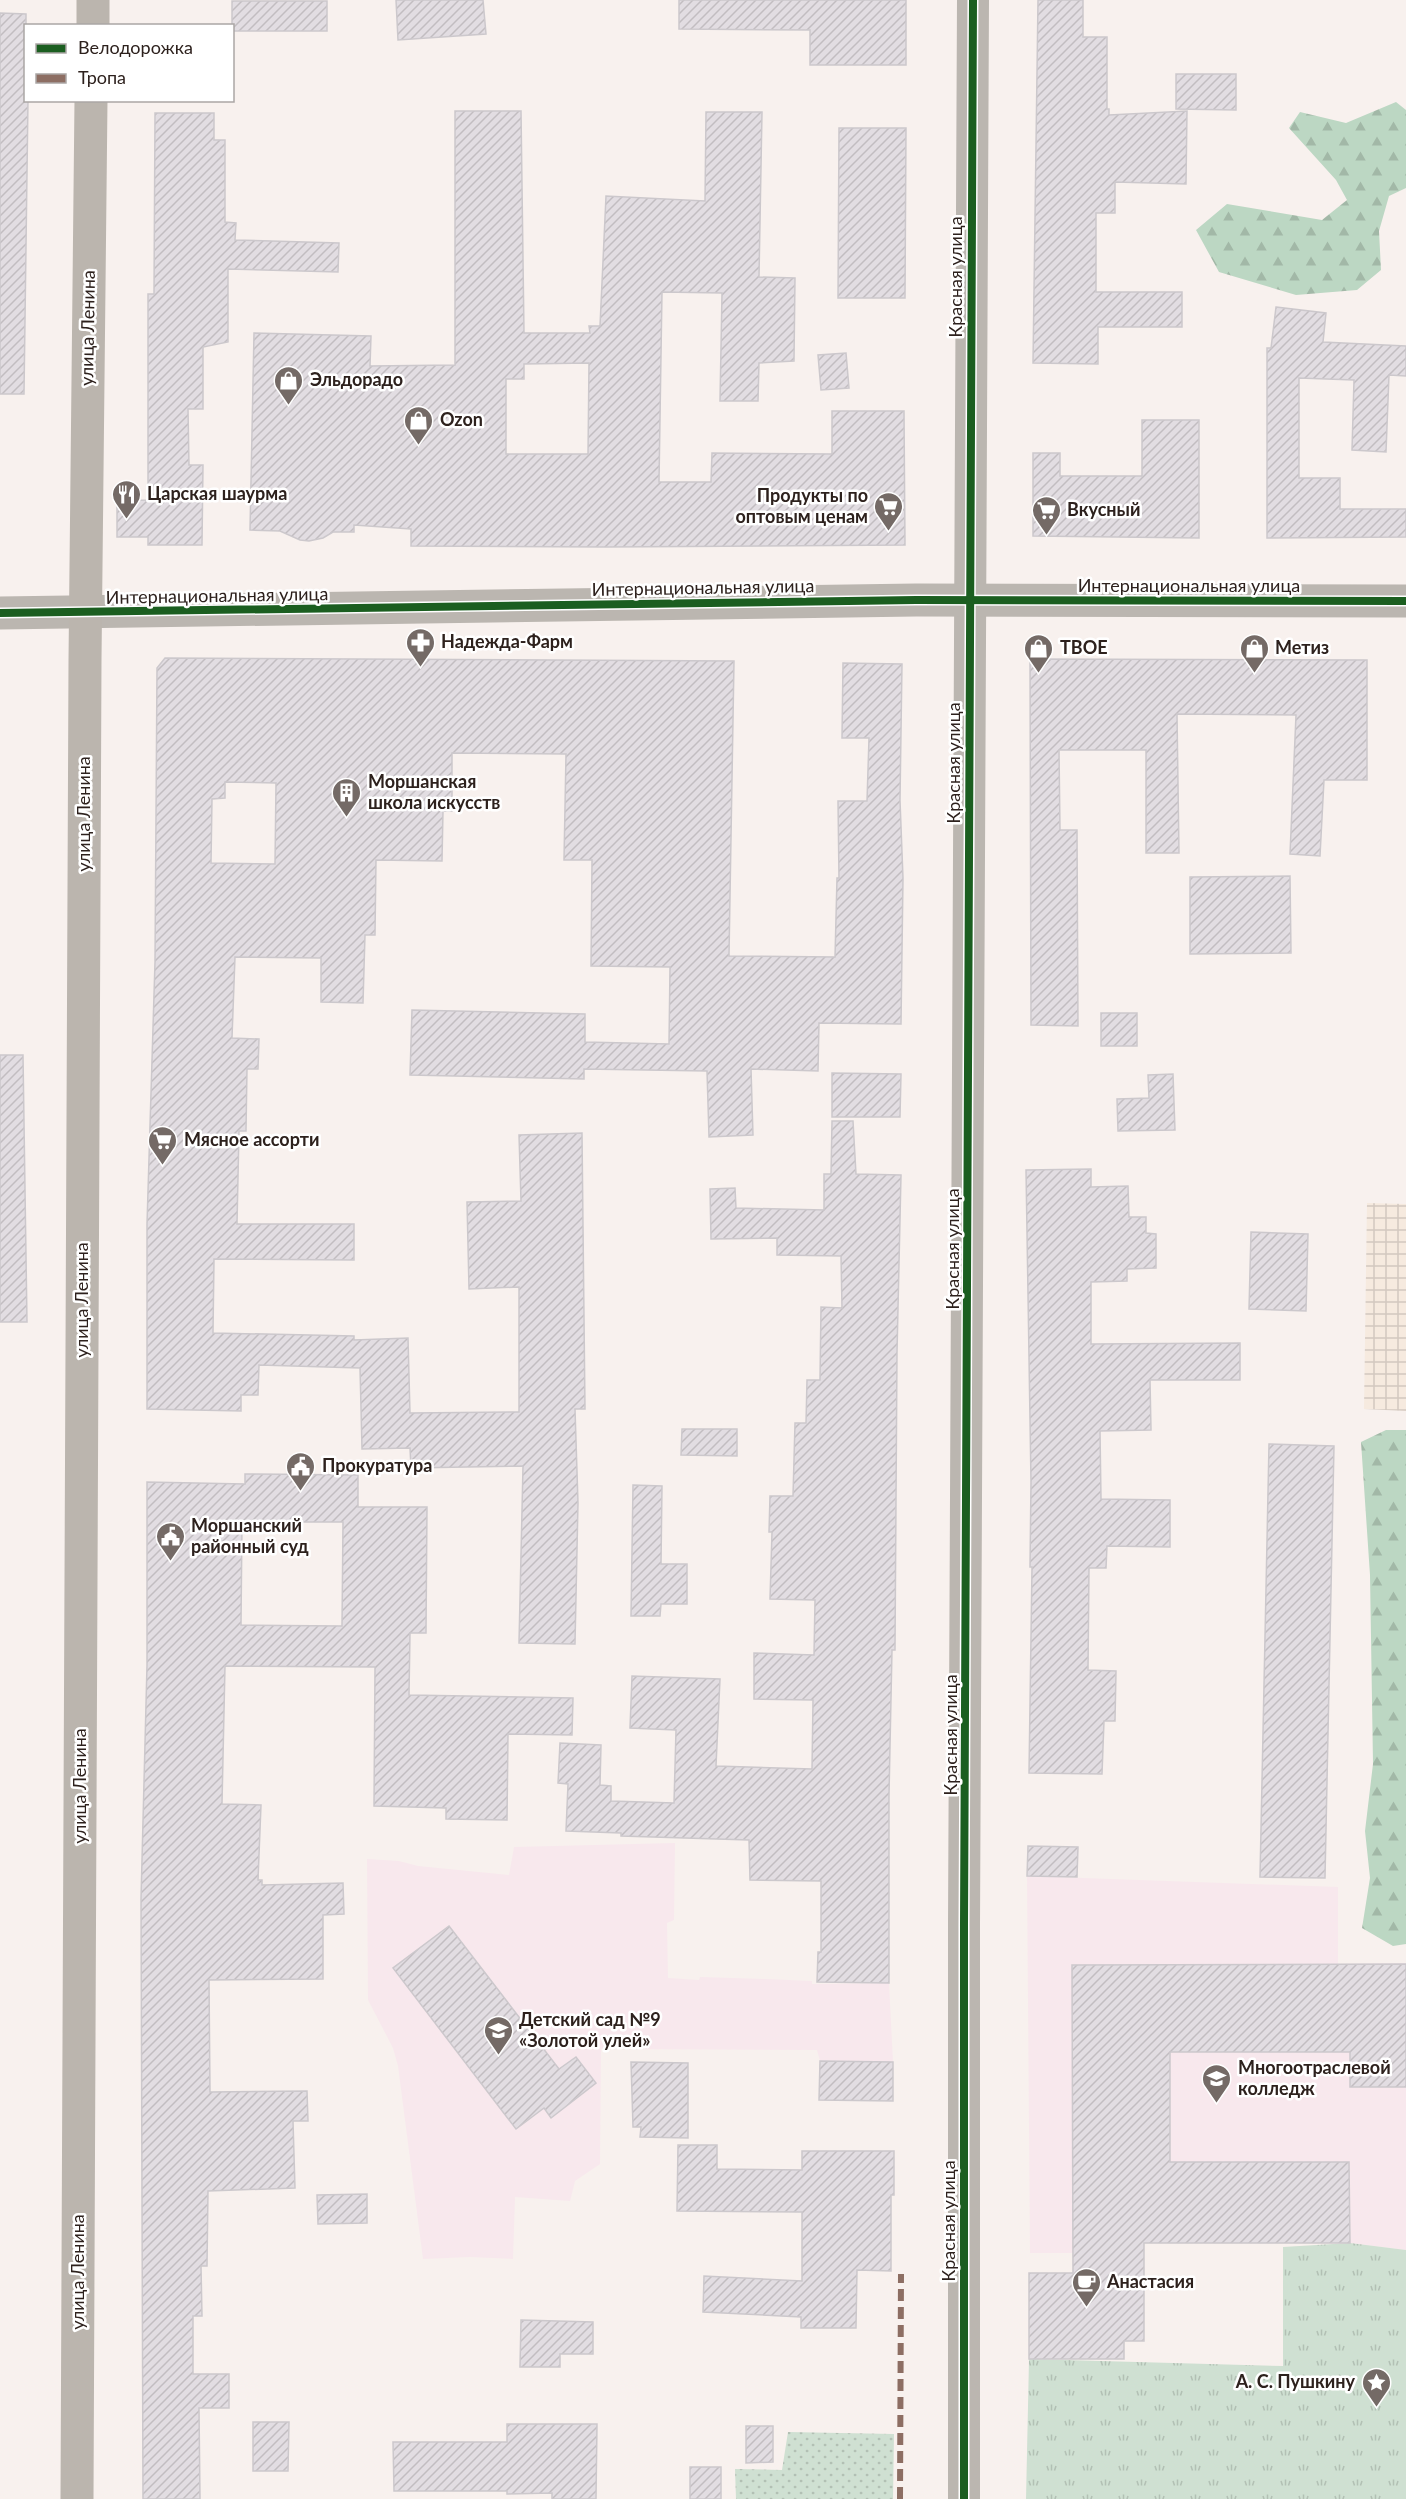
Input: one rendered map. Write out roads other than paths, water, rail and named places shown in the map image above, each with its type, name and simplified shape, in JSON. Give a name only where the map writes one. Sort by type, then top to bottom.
[{"type":"main road","points":[[93,0],[93,24]]},
{"type":"main road","name":"улица Ленина","points":[[77,2499],[85,613],[91,102]]},
{"type":"street","name":"Красная улица","points":[[964,2499],[964,1926],[973,0]]},
{"type":"street","name":"Интернациональная улица","points":[[0,613],[970,599],[1406,601]]},
{"type":"place","name":"Эльдорадо","points":[[289,406]]},
{"type":"place","name":"Ozon","points":[[419,446]]},
{"type":"place","name":"Царская шаурма","points":[[126,520]]},
{"type":"place","name":"Продукты по оптовым ценам","points":[[889,532]]},
{"type":"place","name":"Вкусный","points":[[1046,536]]},
{"type":"place","name":"Надежда-Фарм","points":[[420,668]]},
{"type":"place","name":"ТВОЕ","points":[[1039,674]]},
{"type":"place","name":"Метиз","points":[[1254,674]]},
{"type":"place","name":"Моршанская школа искусств","points":[[347,818]]},
{"type":"place","name":"Мясное ассорти","points":[[163,1166]]},
{"type":"place","name":"Прокуратура","points":[[301,1492]]},
{"type":"place","name":"Моршанский районный суд","points":[[170,1562]]},
{"type":"place","name":"Детский сад №9 «Золотой улей»","points":[[498,2056]]},
{"type":"place","name":"Многоотраслевой колледж","points":[[1217,2104]]},
{"type":"place","name":"Анастасия","points":[[1086,2308]]},
{"type":"place","name":"А. С. Пушкину","points":[[1376,2408]]}]
